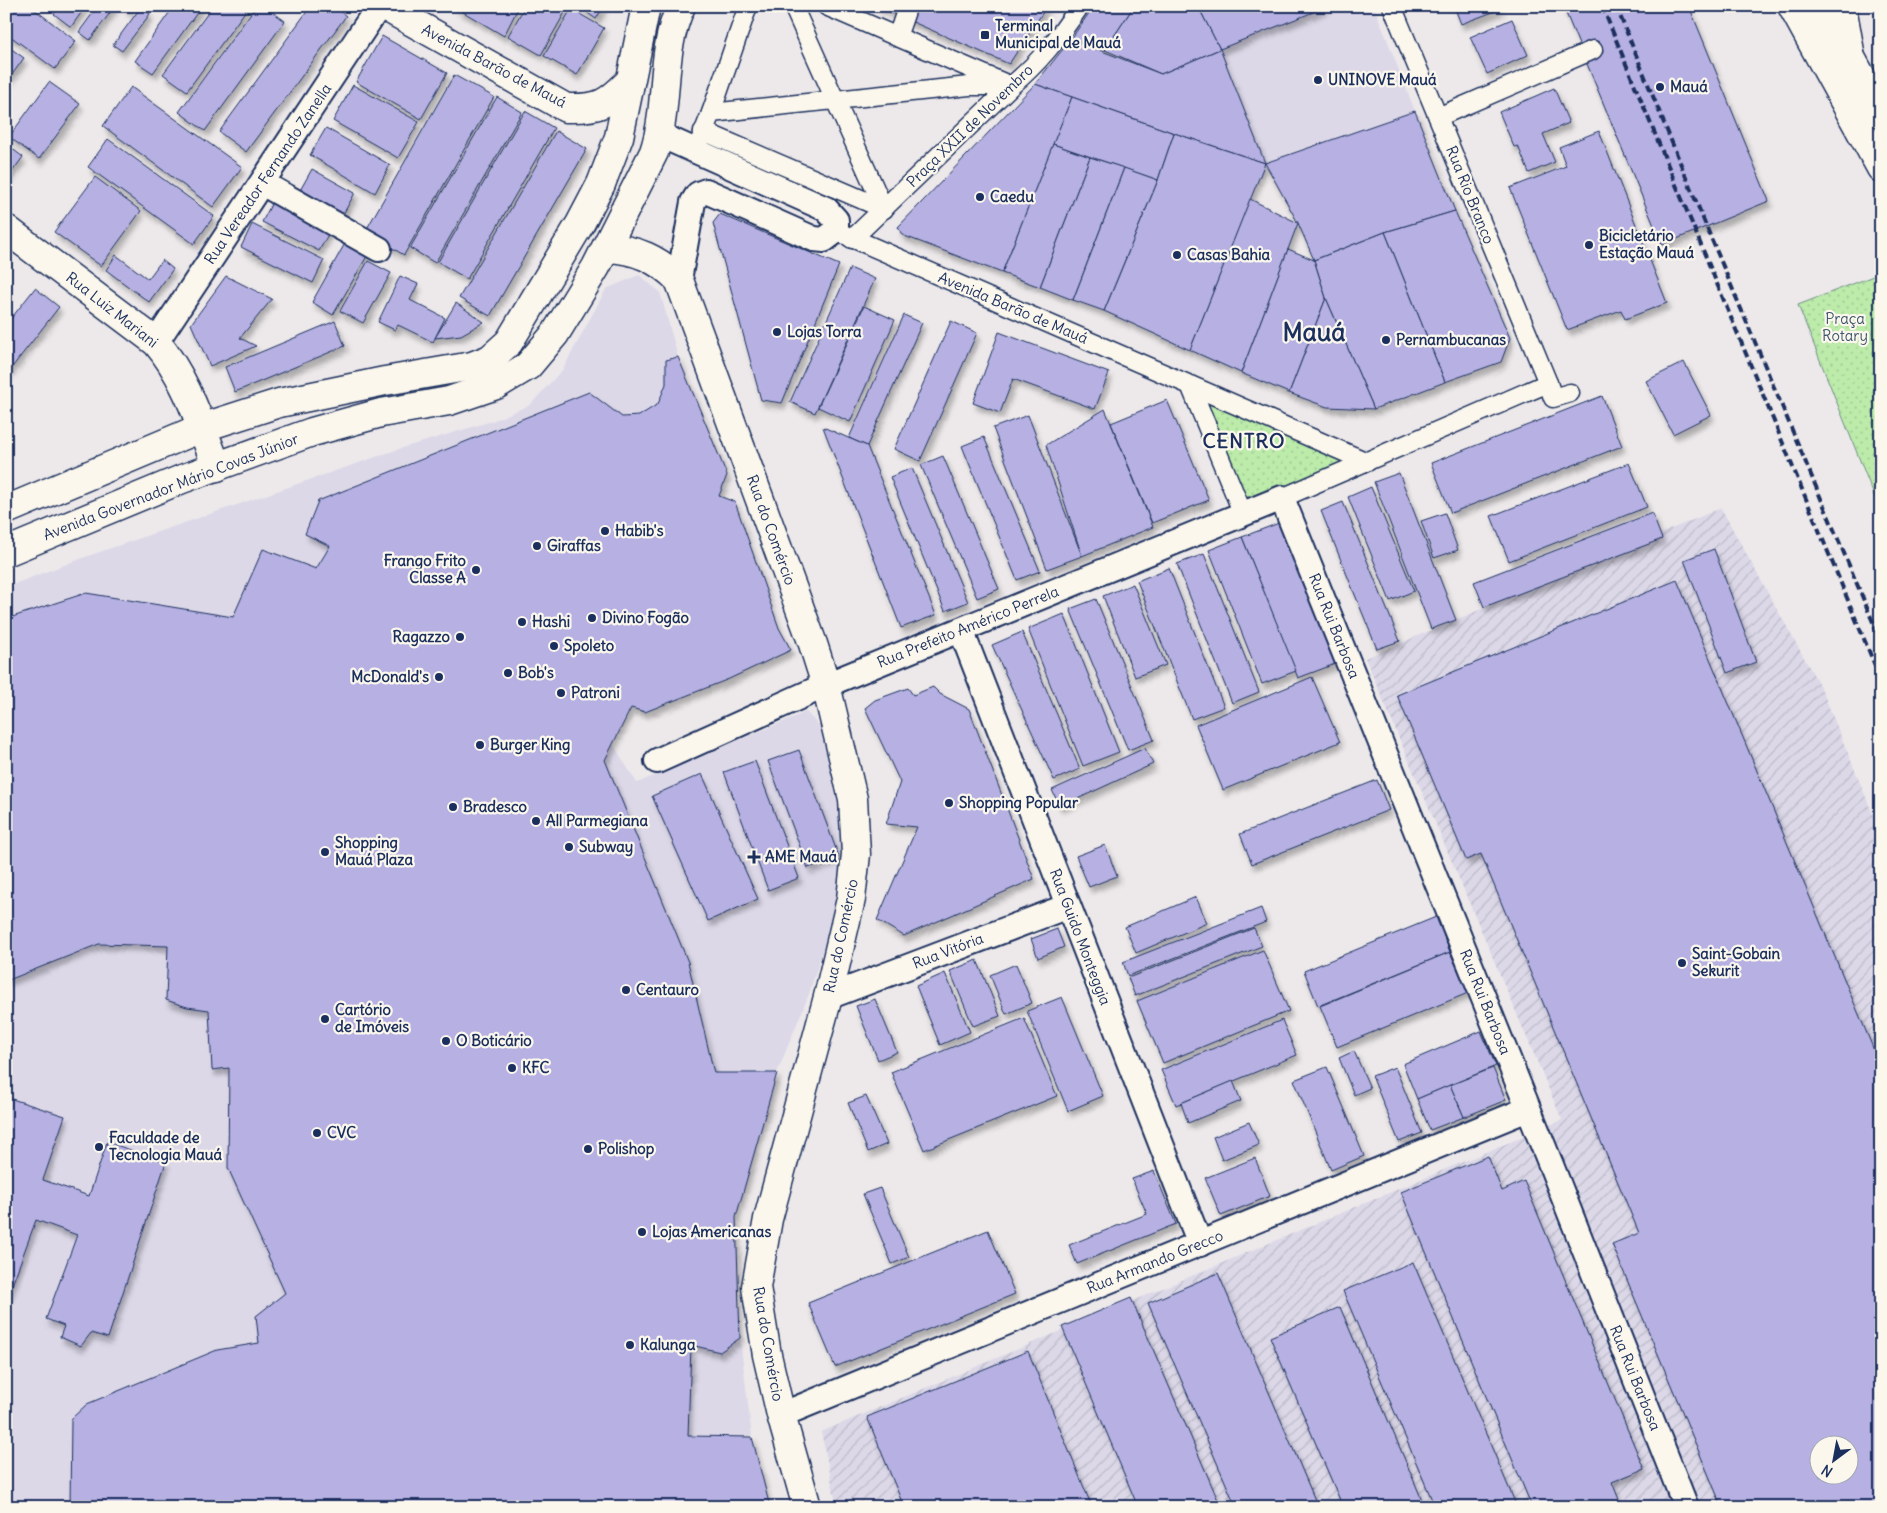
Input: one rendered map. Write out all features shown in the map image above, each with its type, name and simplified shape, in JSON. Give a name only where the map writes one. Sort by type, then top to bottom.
[{"type":"main road","name":"Avenida Barão de Mauá","points":[[384,6],[566,108],[600,106],[630,81]]},
{"type":"main road","points":[[6,510],[201,428],[279,403],[385,381],[472,366],[490,359],[509,342],[575,232],[601,184],[619,137],[646,6]]},
{"type":"main road","name":"Avenida Governador Mário Covas Júnior","points":[[6,552],[182,479],[312,432],[381,414],[449,401],[496,385],[528,366],[555,334],[607,248],[642,179],[660,134],[666,57],[681,6]]},
{"type":"main road","points":[[1792,6],[1881,168]]},
{"type":"main road","points":[[1823,6],[1881,113]]},
{"type":"main road","name":"Rua Luiz Mariani","points":[[6,229],[156,342],[169,357],[178,373],[217,467]]},
{"type":"main road","name":"Rua do Comércio","points":[[607,248],[625,249],[647,256],[668,268],[679,280],[826,685],[853,799],[856,854],[852,899],[828,997],[768,1219],[756,1287],[767,1356],[781,1415],[807,1507]]},
{"type":"main road","points":[[6,522],[13,520],[34,499]]},
{"type":"street","name":"Rua Vereador Fernando Zanella","points":[[156,342],[379,6]]},
{"type":"street","points":[[699,141],[748,6]]},
{"type":"street","points":[[793,6],[884,208]]},
{"type":"street","points":[[826,6],[1011,86]]},
{"type":"street","name":"Praça XXII de Novembro","points":[[844,235],[884,208],[1034,66],[1065,29],[1080,6]]},
{"type":"street","name":"Rua Rio Branco","points":[[1392,6],[1548,383]]},
{"type":"street","points":[[1847,6],[1859,71]]},
{"type":"street","points":[[897,37],[906,11]]},
{"type":"street","points":[[1438,117],[1593,50]]},
{"type":"street","points":[[711,112],[969,86],[1011,86]]},
{"type":"street","points":[[660,134],[699,141],[884,208]]},
{"type":"street","points":[[679,280],[693,202],[698,194],[706,190],[814,239],[824,240],[844,235],[836,220],[826,208],[699,141]]},
{"type":"street","points":[[262,183],[378,248]]},
{"type":"street","name":"Avenida Barão de Mauá","points":[[844,235],[1367,462]]},
{"type":"street","points":[[1282,498],[1548,383],[1553,398],[1570,393]]},
{"type":"street","points":[[1190,384],[1243,514]]},
{"type":"street","name":"Rua Prefeito Américo Perrela","points":[[657,761],[826,685],[1282,498]]},
{"type":"street","name":"Rua Rui Barbosa","points":[[1282,498],[1686,1507]]},
{"type":"street","name":"Rua Guido Monteggia","points":[[961,630],[1200,1244]]},
{"type":"street","name":"Rua Vitória","points":[[828,997],[1068,906]]},
{"type":"street","name":"Rua Armando Grecco","points":[[781,1415],[1528,1109]]},
{"type":"shaded area","name":"UNINOVE Mauá","points":[[1327,6],[1374,6],[1415,111],[1265,163],[1220,49]]},
{"type":"shaded area","name":"Shopping Mauá Plaza","points":[[639,275],[660,292],[678,357],[727,475],[631,708],[613,744],[637,783],[806,712],[825,732],[843,832],[844,882],[809,994],[777,1073],[736,1217],[740,1338],[752,1437],[770,1507],[6,1507],[6,587],[88,556],[399,449],[492,421],[530,405],[563,369],[606,289]]},
{"type":"shaded area","points":[[1721,508],[1822,690],[1881,834],[1881,1507],[837,1507],[821,1432],[1562,1120],[1365,658]]},
{"type":"green space","name":"Praça Rotary","points":[[1881,273],[1881,513],[1798,305]]},
{"type":"green space","points":[[1199,394],[1351,464],[1248,506]]},
{"type":"building","points":[[6,6],[30,6],[76,41],[55,69],[6,33]]},
{"type":"building","points":[[59,6],[86,6],[71,27],[54,14]]},
{"type":"building","points":[[98,6],[115,6],[90,40],[79,32]]},
{"type":"building","points":[[122,6],[133,6],[129,12]]},
{"type":"building","points":[[174,6],[202,6],[153,73],[135,61]]},
{"type":"building","points":[[213,6],[249,6],[187,91],[163,74]]},
{"type":"building","points":[[256,6],[264,6],[285,21],[205,131],[179,112]]},
{"type":"building","points":[[311,6],[333,6],[346,16],[246,152],[219,132]]},
{"type":"building","points":[[453,6],[519,6],[504,36]]},
{"type":"building","points":[[525,6],[568,7],[541,55],[508,36]]},
{"type":"building","points":[[578,6],[604,6],[596,19]]},
{"type":"building","name":"Terminal Municipal de Mauá","points":[[876,6],[1047,6],[1009,64]]},
{"type":"building","points":[[1094,6],[1134,6],[1105,50],[1071,39]]},
{"type":"building","points":[[1134,6],[1198,6],[1220,49],[1161,74],[1105,50]]},
{"type":"building","points":[[1198,6],[1308,6],[1311,13],[1220,49]]},
{"type":"building","points":[[1308,6],[1327,6],[1311,13]]},
{"type":"building","points":[[1454,6],[1500,6],[1501,9],[1461,24]]},
{"type":"building","name":"Mauá","points":[[1563,6],[1689,6],[1769,201],[1662,245]]},
{"type":"building","points":[[141,7],[150,14],[122,51],[113,45]]},
{"type":"building","points":[[571,9],[604,28],[577,75],[544,56]]},
{"type":"building","points":[[1512,19],[1528,55],[1487,74],[1470,37]]},
{"type":"building","points":[[382,36],[447,73],[421,119],[356,82]]},
{"type":"building","points":[[1071,39],[1161,74],[1220,49],[1265,163],[1035,84]]},
{"type":"building","points":[[6,45],[24,58],[6,83]]},
{"type":"building","points":[[454,75],[494,97],[404,255],[365,232]]},
{"type":"building","points":[[49,82],[80,104],[39,159],[9,137]]},
{"type":"building","name":"Caedu","points":[[1035,84],[1072,97],[1002,273],[902,235],[898,227]]},
{"type":"building","points":[[353,85],[419,122],[398,158],[333,121]]},
{"type":"building","points":[[131,87],[242,167],[213,207],[103,126]]},
{"type":"building","points":[[1554,88],[1569,123],[1543,134],[1555,162],[1529,173],[1518,146],[1514,147],[1499,112]]},
{"type":"building","points":[[497,97],[522,112],[435,263],[410,248]]},
{"type":"building","points":[[1072,97],[1174,133],[1158,180],[1053,144]]},
{"type":"building","points":[[525,111],[554,128],[467,279],[438,262]]},
{"type":"building","points":[[1415,111],[1455,211],[1385,232],[1314,260],[1298,223],[1265,163]]},
{"type":"building","points":[[326,128],[390,165],[375,193],[310,155]]},
{"type":"building","points":[[556,131],[587,149],[490,316],[459,298]]},
{"type":"building","name":"Bicicletário Estação Mauá","points":[[1599,131],[1667,303],[1625,319],[1621,310],[1567,330],[1510,188],[1566,166],[1559,147]]},
{"type":"building","name":"Casas Bahia","points":[[1174,133],[1265,163],[1190,350],[1104,311],[1158,180]]},
{"type":"building","points":[[108,139],[214,216],[194,244],[88,167]]},
{"type":"building","points":[[6,144],[23,157],[6,180]]},
{"type":"building","points":[[1053,144],[1090,157],[1040,287],[1002,273]]},
{"type":"building","points":[[1090,157],[1124,168],[1073,300],[1040,287]]},
{"type":"building","points":[[1124,168],[1158,180],[1104,311],[1073,300]]},
{"type":"building","points":[[312,169],[355,193],[341,218],[298,194]]},
{"type":"building","points":[[95,177],[141,211],[101,266],[54,232]]},
{"type":"building","points":[[274,199],[331,229],[319,251],[262,222]]},
{"type":"building","points":[[1250,199],[1298,223],[1241,373],[1190,350]]},
{"type":"building","points":[[1455,211],[1510,338],[1501,362],[1445,382],[1385,232]]},
{"type":"building","name":"Lojas Torra","points":[[720,214],[839,265],[782,403],[761,400],[713,223]]},
{"type":"building","points":[[252,224],[324,260],[313,283],[241,247]]},
{"type":"building","name":"Pernambucanas","points":[[1385,232],[1445,382],[1374,409],[1326,298],[1314,260]]},
{"type":"building","points":[[348,238],[370,251],[333,315],[312,302]]},
{"type":"building","points":[[1288,249],[1314,260],[1326,298],[1289,393],[1241,373]]},
{"type":"building","points":[[116,255],[148,279],[162,260],[173,269],[149,302],[106,270]]},
{"type":"building","points":[[368,261],[391,273],[363,323],[340,311]]},
{"type":"building","points":[[850,268],[875,279],[815,413],[790,402]]},
{"type":"building","points":[[226,276],[272,299],[240,338],[256,346],[210,366],[191,324]]},
{"type":"building","points":[[400,276],[418,284],[410,300],[445,318],[433,342],[398,325],[395,330],[378,322]]},
{"type":"building","points":[[35,288],[59,307],[6,375],[6,325]]},
{"type":"building","points":[[1326,298],[1374,409],[1327,407],[1289,393]]},
{"type":"building","points":[[456,303],[484,322],[461,335],[435,338]]},
{"type":"building","points":[[864,306],[895,320],[850,422],[818,407]]},
{"type":"building","points":[[904,315],[922,323],[867,446],[849,438]]},
{"type":"building","points":[[335,321],[345,346],[235,392],[225,367]]},
{"type":"building","points":[[951,321],[977,333],[920,461],[894,449]]},
{"type":"building","points":[[999,332],[1109,373],[1095,409],[1013,379],[1000,413],[973,403]]},
{"type":"building","name":"Shopping Mauá Plaza","points":[[678,357],[727,475],[719,496],[735,502],[779,628],[791,650],[729,679],[645,712],[631,708],[605,760],[688,962],[714,1073],[777,1073],[736,1217],[740,1338],[720,1352],[691,1345],[688,1436],[752,1437],[770,1507],[70,1507],[71,1419],[87,1404],[217,1350],[259,1343],[256,1316],[285,1293],[228,1168],[229,1068],[212,1070],[209,1010],[187,1007],[166,1000],[168,946],[99,944],[6,981],[6,619],[86,593],[233,617],[263,549],[316,569],[330,546],[305,534],[318,501],[589,392],[622,417],[639,416],[658,404],[666,384],[666,360]]},
{"type":"building","points":[[1684,362],[1711,415],[1673,434],[1646,381]]},
{"type":"building","points":[[1602,396],[1622,446],[1451,513],[1431,463]]},
{"type":"building","points":[[1167,400],[1209,500],[1152,523],[1111,423]]},
{"type":"building","points":[[1105,409],[1153,527],[1082,556],[1046,445]]},
{"type":"building","points":[[1028,415],[1082,556],[1047,569],[993,428]]},
{"type":"building","points":[[823,427],[867,446],[936,615],[901,628]]},
{"type":"building","points":[[984,437],[1040,571],[1017,580],[962,446]]},
{"type":"building","points":[[943,456],[999,589],[977,598],[921,465]]},
{"type":"building","points":[[1629,463],[1647,507],[1509,561],[1491,516]]},
{"type":"building","points":[[912,468],[968,602],[945,611],[890,477]]},
{"type":"building","points":[[1399,473],[1456,620],[1431,629],[1374,482]]},
{"type":"building","points":[[1371,487],[1414,591],[1390,601],[1348,497]]},
{"type":"building","points":[[1343,502],[1400,641],[1377,649],[1321,511]]},
{"type":"building","points":[[1445,513],[1458,550],[1434,558],[1421,521]]},
{"type":"building","points":[[1652,513],[1662,539],[1484,607],[1474,582]]},
{"type":"building","points":[[1279,523],[1335,664],[1298,678],[1242,537]]},
{"type":"building","points":[[1242,537],[1296,671],[1262,684],[1209,550]]},
{"type":"building","points":[[1714,549],[1756,662],[1727,673],[1684,560]]},
{"type":"building","points":[[1204,554],[1259,692],[1232,703],[1177,564]]},
{"type":"building","points":[[1169,568],[1224,707],[1192,719],[1137,581]]},
{"type":"building","name":"Saint-Gobain Sekurit","points":[[1677,580],[1881,1067],[1881,1507],[1722,1507],[1612,1244],[1639,1233],[1481,854],[1466,860],[1397,695]]},
{"type":"building","points":[[1133,584],[1166,665],[1135,677],[1103,596]]},
{"type":"building","points":[[1096,599],[1154,740],[1128,750],[1070,609]]},
{"type":"building","points":[[1064,614],[1119,752],[1083,766],[1028,629]]},
{"type":"building","points":[[1022,632],[1080,769],[1054,780],[992,645]]},
{"type":"building","points":[[1312,677],[1340,742],[1223,790],[1196,725]]},
{"type":"building","name":"Shopping Popular","points":[[933,687],[940,694],[969,709],[1034,879],[904,936],[877,920],[917,827],[886,824],[900,782],[865,708],[875,700],[908,688],[913,695]]},
{"type":"building","points":[[1145,748],[1153,764],[1060,807],[1052,790]]},
{"type":"building","points":[[799,750],[839,857],[808,868],[768,761]]},
{"type":"building","points":[[755,761],[799,878],[768,890],[724,772]]},
{"type":"building","points":[[702,774],[758,899],[708,921],[652,796]]},
{"type":"building","points":[[1377,780],[1389,810],[1252,864],[1240,834]]},
{"type":"building","points":[[1105,845],[1117,876],[1089,887],[1076,856]]},
{"type":"building","points":[[1196,897],[1207,923],[1136,953],[1125,927]]},
{"type":"building","points":[[1261,908],[1266,922],[1128,976],[1123,962]]},
{"type":"building","points":[[1436,917],[1450,952],[1318,1006],[1304,971]]},
{"type":"building","points":[[1254,928],[1262,946],[1135,996],[1128,978]]},
{"type":"building","points":[[1057,929],[1064,947],[1038,958],[1031,939]]},
{"type":"building","points":[[1263,950],[1289,1011],[1163,1063],[1137,1001]]},
{"type":"building","points":[[1450,952],[1468,993],[1337,1047],[1320,1006]]},
{"type":"building","points":[[977,960],[1000,1016],[973,1026],[950,971]]},
{"type":"building","points":[[1016,964],[1032,1003],[1006,1014],[990,975]]},
{"type":"building","points":[[945,973],[970,1032],[940,1045],[916,986]]},
{"type":"building","points":[[1062,997],[1103,1096],[1068,1111],[1027,1011]]},
{"type":"building","points":[[875,999],[897,1052],[878,1060],[856,1006]]},
{"type":"building","points":[[1024,1018],[1057,1096],[924,1150],[891,1072]]},
{"type":"building","points":[[1282,1020],[1297,1055],[1176,1105],[1161,1070]]},
{"type":"building","points":[[1481,1031],[1496,1066],[1417,1099],[1403,1064]]},
{"type":"building","points":[[1354,1051],[1370,1088],[1354,1095],[1339,1058]]},
{"type":"building","points":[[1327,1067],[1364,1156],[1331,1170],[1294,1080]]},
{"type":"building","points":[[1395,1067],[1422,1133],[1399,1142],[1372,1076]]},
{"type":"building","points":[[1493,1068],[1506,1100],[1464,1117],[1450,1085]]},
{"type":"building","points":[[1233,1081],[1241,1101],[1188,1123],[1181,1103]]},
{"type":"building","points":[[1450,1085],[1464,1117],[1430,1130],[1417,1099]]},
{"type":"building","points":[[866,1096],[887,1144],[868,1152],[848,1103]]},
{"type":"building","points":[[9,1098],[65,1116],[43,1180],[89,1196],[107,1142],[166,1162],[108,1338],[91,1333],[81,1346],[60,1337],[64,1326],[46,1319],[77,1235],[36,1220],[8,1296],[6,1296],[6,1105]]},
{"type":"building","points":[[1249,1122],[1259,1145],[1222,1160],[1213,1137]]},
{"type":"building","points":[[1488,1156],[1502,1191],[1524,1181],[1644,1469],[1612,1482],[1622,1507],[1532,1507],[1401,1192]]},
{"type":"building","points":[[1255,1158],[1270,1196],[1221,1216],[1205,1178]]},
{"type":"building","points":[[1154,1171],[1176,1224],[1077,1264],[1069,1245],[1147,1214],[1132,1179]]},
{"type":"building","points":[[880,1188],[909,1257],[892,1264],[863,1194]]},
{"type":"building","points":[[988,1230],[1015,1294],[835,1367],[808,1303]]},
{"type":"building","points":[[1413,1262],[1517,1507],[1435,1507],[1343,1291]]},
{"type":"building","points":[[1218,1273],[1318,1507],[1236,1507],[1148,1303]]},
{"type":"building","points":[[1131,1298],[1221,1507],[1138,1507],[1062,1327]]},
{"type":"building","points":[[1340,1307],[1425,1507],[1343,1507],[1270,1337]]},
{"type":"building","points":[[1028,1351],[1092,1507],[904,1507],[867,1417]]},
{"type":"railway","points":[[1602,6],[1881,680]]},
{"type":"railway","points":[[1616,6],[1709,233],[1881,641]]},
{"type":"place","name":"Terminal Municipal de Mauá","points":[[985,35]]},
{"type":"place","name":"UNINOVE Mauá","points":[[1318,80]]},
{"type":"place","name":"Mauá","points":[[1660,87]]},
{"type":"place","name":"Caedu","points":[[980,197]]},
{"type":"place","name":"Bicicletário Estação Mauá","points":[[1589,245]]},
{"type":"place","name":"Casas Bahia","points":[[1177,255]]},
{"type":"place","name":"Lojas Torra","points":[[777,332]]},
{"type":"place","name":"Pernambucanas","points":[[1386,340]]},
{"type":"place","name":"Habib's","points":[[605,531]]},
{"type":"place","name":"Giraffas","points":[[537,546]]},
{"type":"place","name":"Frango Frito Classe A","points":[[476,570]]},
{"type":"place","name":"Divino Fogão","points":[[592,618]]},
{"type":"place","name":"Hashi","points":[[522,622]]},
{"type":"place","name":"Ragazzo","points":[[460,637]]},
{"type":"place","name":"Spoleto","points":[[554,646]]},
{"type":"place","name":"Bob's","points":[[508,673]]},
{"type":"place","name":"McDonald's","points":[[439,677]]},
{"type":"place","name":"Patroni","points":[[561,693]]},
{"type":"place","name":"Burger King","points":[[480,745]]},
{"type":"place","name":"Shopping Popular","points":[[949,803]]},
{"type":"place","name":"Bradesco","points":[[453,807]]},
{"type":"place","name":"All Parmegiana","points":[[536,821]]},
{"type":"place","name":"Subway","points":[[569,847]]},
{"type":"place","name":"Shopping Mauá Plaza","points":[[325,852]]},
{"type":"place","name":"AME Mauá","points":[[754,857]]},
{"type":"place","name":"Saint-Gobain Sekurit","points":[[1682,963]]},
{"type":"place","name":"Centauro","points":[[626,990]]},
{"type":"place","name":"Cartório de Imóveis","points":[[325,1019]]},
{"type":"place","name":"O Boticário","points":[[446,1041]]},
{"type":"place","name":"KFC","points":[[512,1068]]},
{"type":"place","name":"CVC","points":[[317,1133]]},
{"type":"place","name":"Faculdade de Tecnologia Mauá","points":[[99,1147]]},
{"type":"place","name":"Polishop","points":[[588,1149]]},
{"type":"place","name":"Lojas Americanas","points":[[642,1232]]},
{"type":"place","name":"Kalunga","points":[[630,1345]]},
{"type":"district","name":"Mauá","points":[[1314,332]]},
{"type":"district","name":"CENTRO","points":[[1244,441]]}]
